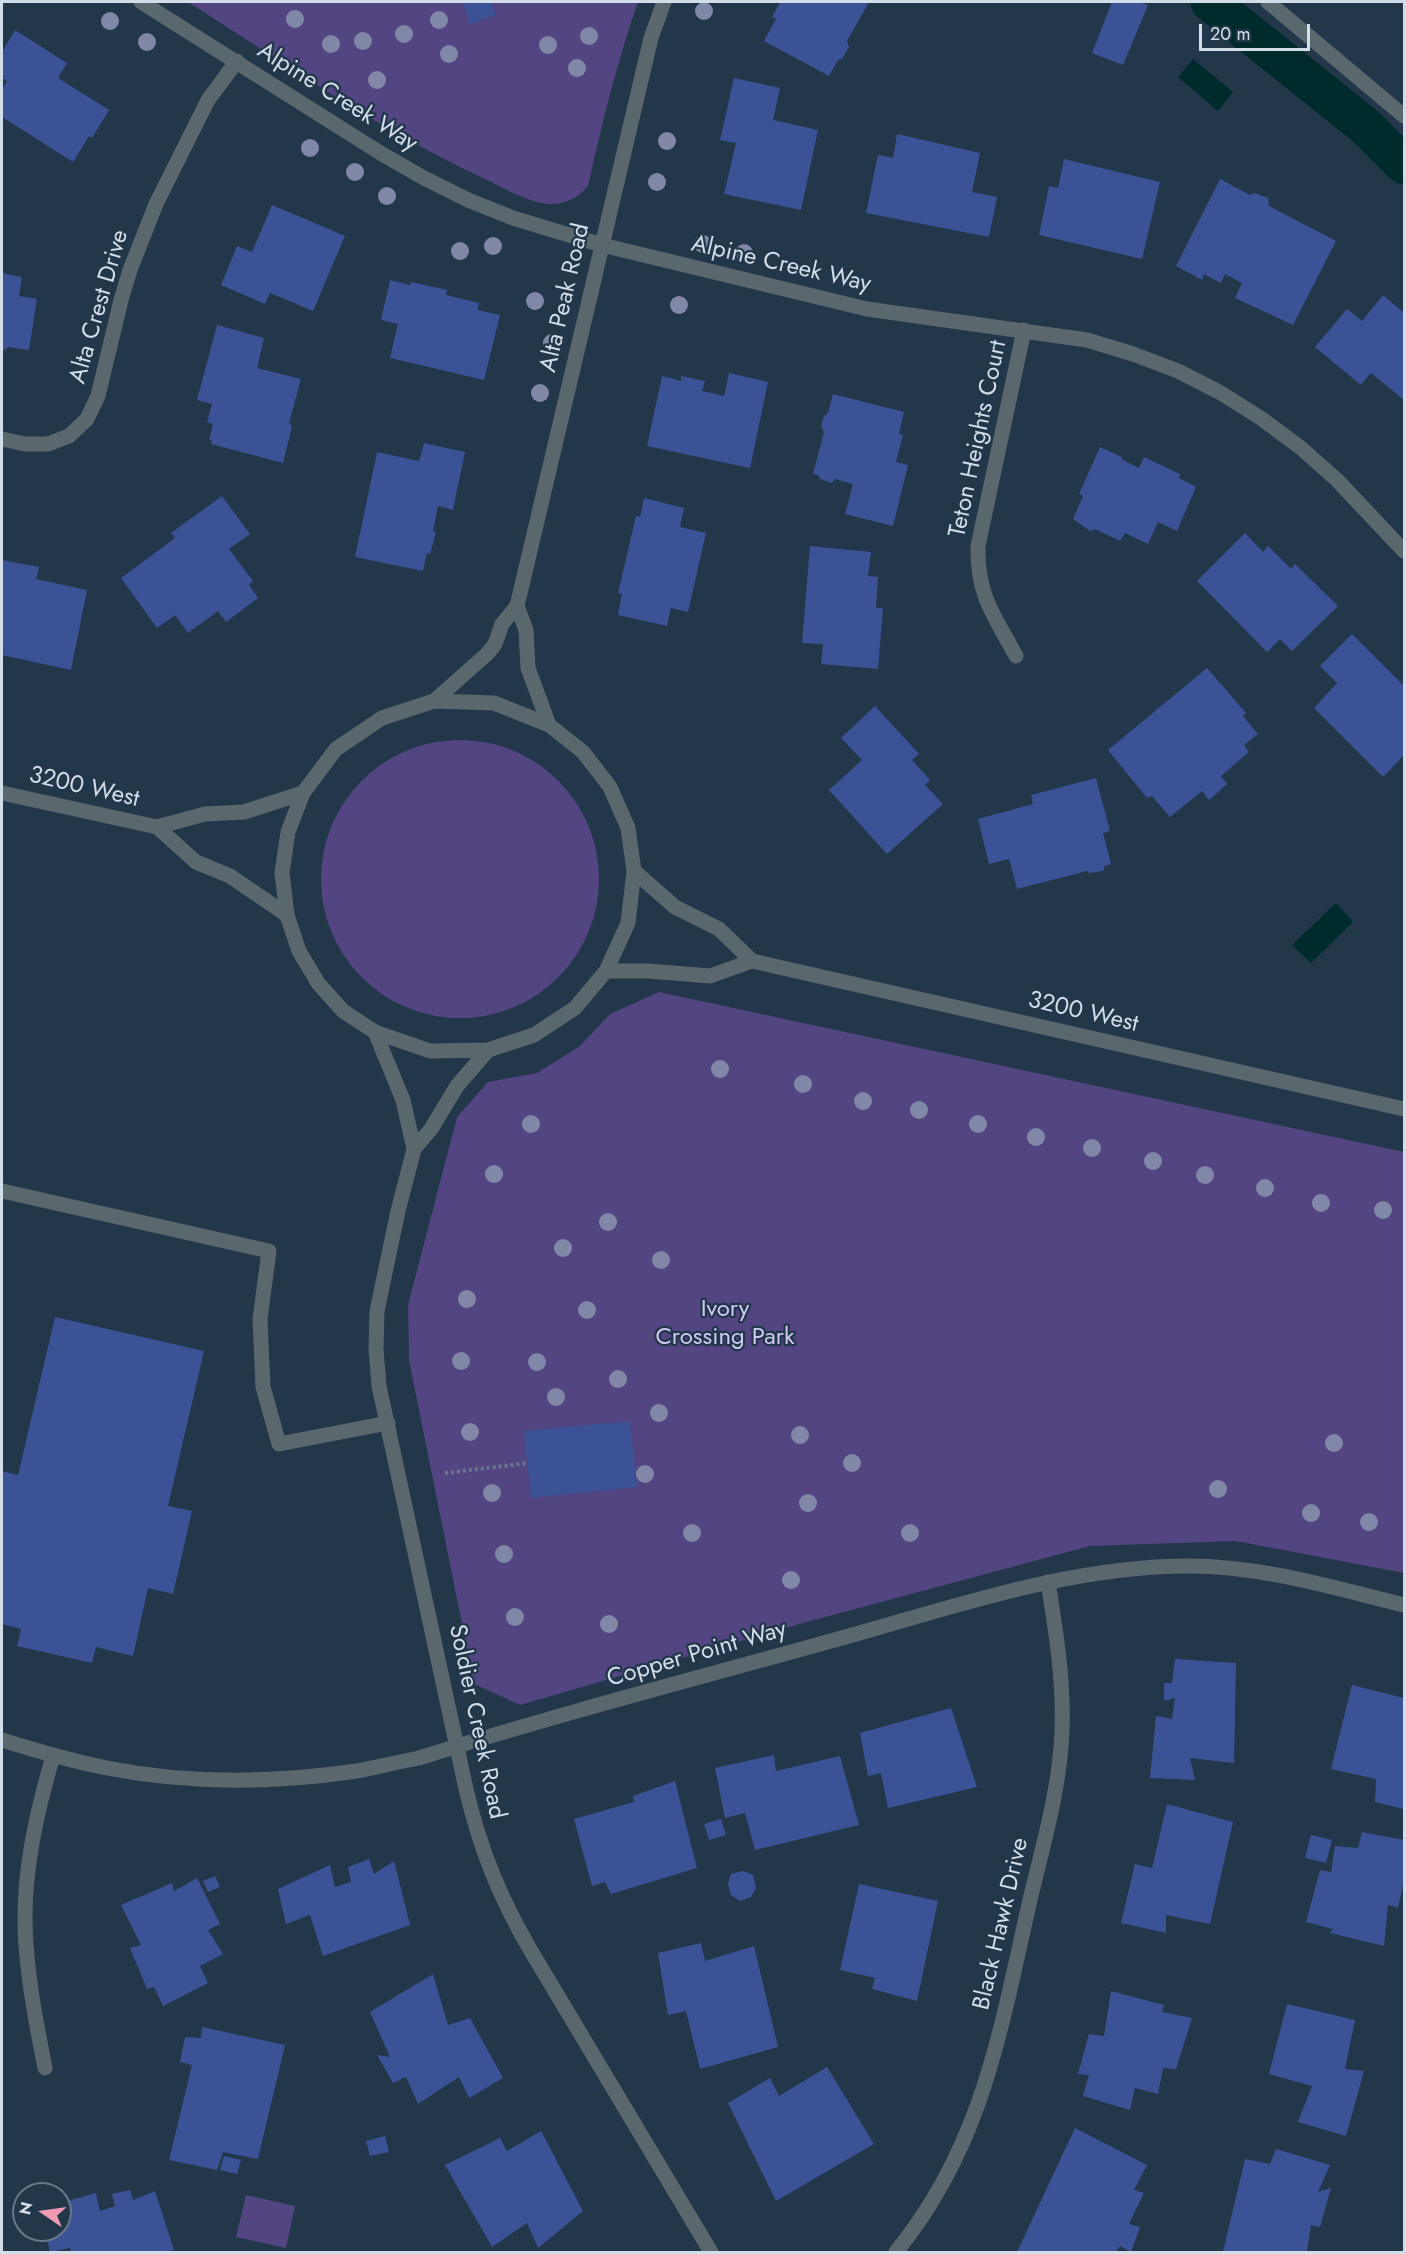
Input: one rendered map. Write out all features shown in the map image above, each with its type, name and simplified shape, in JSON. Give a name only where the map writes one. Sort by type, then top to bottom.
[{"type":"street","name":"Alpine Creek Way","points":[[141,2],[382,154],[424,178],[513,218],[602,245],[867,309],[1087,340],[1178,371],[1221,393],[1262,419],[1301,448],[1337,480],[1404,551]]},
{"type":"street","name":"Alta Peak Road","points":[[434,701],[487,654],[495,644],[502,624],[517,606],[651,38],[664,2]]},
{"type":"street","points":[[1268,2],[1404,116]]},
{"type":"street","name":"Alta Crest Drive","points":[[2,440],[36,445],[48,444],[69,436],[87,419],[98,396],[130,270],[156,204],[208,100],[237,61]]},
{"type":"street","name":"Teton Heights Court","points":[[1016,656],[984,597],[979,580],[978,546],[1024,330]]},
{"type":"street","points":[[517,606],[526,630],[528,668],[549,725]]},
{"type":"street","points":[[434,701],[494,703],[549,725],[583,752],[610,787],[627,828],[634,871],[628,923],[606,971],[575,1008],[534,1035],[488,1050],[430,1051],[375,1032],[343,1011],[318,983],[299,951],[287,915],[282,873],[288,832],[303,793],[336,749],[382,718],[434,701]]},
{"type":"street","name":"3200 West","points":[[2,793],[156,827],[205,814],[244,812],[303,793]]},
{"type":"street","name":"3200 West","points":[[156,827],[196,862],[230,876],[287,915]]},
{"type":"street","points":[[606,971],[648,971],[710,976],[752,961],[719,929],[675,907],[634,871]]},
{"type":"street","name":"3200 West","points":[[752,961],[1404,1109]]},
{"type":"street","name":"Soldier Creek Road","points":[[375,1032],[403,1100],[414,1149]]},
{"type":"street","name":"Soldier Creek Road","points":[[488,1050],[457,1086],[431,1129],[414,1149],[398,1211],[378,1311],[376,1349],[378,1377],[476,1832],[491,1873],[509,1913],[711,2253]]},
{"type":"street","points":[[2,1191],[269,1251],[260,1319],[263,1387],[279,1444],[388,1423]]},
{"type":"street","name":"Copper Point Way","points":[[2,1740],[53,1756],[109,1768],[171,1776],[234,1780],[296,1778],[358,1770],[419,1758],[1048,1582],[1126,1569],[1191,1566],[1250,1571],[1296,1578],[1404,1605]]},
{"type":"street","name":"Black Hawk Drive","points":[[896,2253],[936,2196],[960,2152],[979,2106],[993,2059],[1051,1808],[1059,1765],[1063,1701],[1061,1668],[1048,1582]]},
{"type":"street","points":[[45,2068],[31,1994],[27,1954],[26,1894],[31,1844],[53,1756]]},
{"type":"path","points":[[445,1473],[528,1463]]},
{"type":"green space","points":[[188,2],[638,2],[610,93],[588,186],[570,200],[548,204],[532,201],[516,194],[408,140]]},
{"type":"green space","points":[[474,740],[513,750],[526,756],[559,780],[576,802],[589,826],[597,852],[599,879],[597,906],[589,932],[576,956],[559,978],[537,995],[513,1008],[474,1018],[446,1018],[407,1008],[394,1002],[361,978],[352,967],[337,945],[323,906],[321,865],[331,826],[337,813],[361,780],[372,771],[394,756],[433,742]]},
{"type":"green space","name":"Ivory Crossing Park","points":[[659,992],[1404,1152],[1404,1573],[1236,1541],[1090,1546],[803,1623],[520,1705],[474,1684],[409,1360],[408,1305],[457,1117],[488,1082],[537,1073],[580,1046],[610,1014]]},
{"type":"green space","points":[[246,2195],[295,2206],[286,2248],[236,2237]]},
{"type":"shaded area","points":[[1193,59],[1233,92],[1218,111],[1178,77]]},
{"type":"shaded area","points":[[1336,903],[1353,922],[1311,963],[1292,945]]},
{"type":"building","points":[[463,2],[491,2],[496,15],[470,24]]},
{"type":"building","points":[[780,2],[869,2],[847,41],[849,47],[829,76],[764,41],[776,19],[772,17]]},
{"type":"building","points":[[1112,2],[1139,2],[1148,5],[1123,65],[1092,53]]},
{"type":"building","points":[[15,30],[67,63],[58,78],[109,110],[92,138],[89,136],[73,162],[2,117],[2,90],[7,81],[2,78],[2,52]]},
{"type":"building","points":[[734,78],[780,88],[773,120],[818,130],[801,210],[724,194],[736,143],[720,140]]},
{"type":"building","points":[[897,134],[980,153],[972,192],[997,197],[989,237],[866,213],[878,155],[893,158]]},
{"type":"building","points":[[1064,159],[1160,182],[1142,259],[1039,235],[1049,186],[1058,188]]},
{"type":"building","points":[[1220,179],[1250,195],[1255,193],[1268,198],[1269,206],[1336,241],[1293,325],[1235,298],[1242,283],[1225,274],[1221,283],[1204,274],[1202,280],[1176,266]]},
{"type":"building","points":[[272,205],[345,236],[313,311],[270,293],[265,304],[221,285],[237,246],[252,252]]},
{"type":"building","points":[[2,273],[22,277],[19,296],[37,299],[29,350],[8,347],[2,350]]},
{"type":"building","points":[[390,280],[447,290],[446,295],[479,303],[478,310],[500,315],[484,380],[390,358],[398,324],[381,320]]},
{"type":"building","points":[[1383,295],[1404,313],[1404,400],[1371,373],[1361,385],[1315,347],[1347,309],[1362,321]]},
{"type":"building","points":[[217,325],[264,338],[257,368],[301,379],[289,423],[292,426],[283,463],[211,444],[212,440],[209,440],[213,424],[207,422],[212,404],[197,400]]},
{"type":"building","points":[[729,373],[768,382],[750,468],[647,446],[662,376],[681,381],[681,376],[705,381],[702,391],[724,396]]},
{"type":"building","points":[[833,394],[904,412],[899,434],[903,435],[896,462],[908,465],[893,526],[845,514],[853,484],[835,479],[832,483],[813,474],[824,432],[821,426],[824,416],[828,413]]},
{"type":"building","points":[[424,443],[465,452],[453,510],[438,506],[433,531],[436,532],[430,554],[427,553],[423,571],[355,557],[377,452],[419,461]]},
{"type":"building","points":[[1100,447],[1139,468],[1144,457],[1180,474],[1179,478],[1196,487],[1177,531],[1158,522],[1148,544],[1125,533],[1120,541],[1095,529],[1090,531],[1073,519],[1083,496],[1079,494]]},
{"type":"building","points":[[222,496],[250,534],[229,549],[253,581],[249,585],[258,598],[226,622],[218,611],[188,633],[175,615],[157,628],[121,578],[175,538],[171,533]]},
{"type":"building","points":[[644,498],[684,508],[680,527],[706,533],[688,612],[671,608],[667,626],[618,615],[622,594],[618,593],[636,516],[640,517]]},
{"type":"building","points":[[1245,533],[1263,552],[1268,546],[1291,569],[1295,564],[1338,606],[1292,651],[1280,639],[1267,652],[1197,581]]},
{"type":"building","points":[[810,546],[871,552],[868,576],[878,577],[876,608],[883,608],[878,669],[821,664],[823,644],[802,643]]},
{"type":"building","points":[[2,560],[39,567],[36,579],[87,590],[71,670],[2,655]]},
{"type":"building","points":[[1352,634],[1404,686],[1404,755],[1383,777],[1314,708],[1337,683],[1320,666]]},
{"type":"building","points":[[1207,668],[1246,713],[1243,716],[1258,734],[1244,745],[1249,752],[1221,776],[1227,784],[1209,800],[1202,791],[1170,817],[1152,796],[1147,798],[1108,750]]},
{"type":"building","points":[[875,706],[919,754],[912,760],[930,780],[925,785],[943,804],[887,854],[829,790],[862,760],[841,738]]},
{"type":"building","points":[[1096,778],[1110,831],[1103,833],[1111,864],[1105,866],[1103,871],[1089,873],[1087,871],[1017,889],[1009,859],[989,864],[978,819],[1033,804],[1031,795]]},
{"type":"building","points":[[55,1317],[204,1351],[168,1506],[192,1511],[173,1594],[148,1588],[133,1656],[96,1647],[92,1663],[17,1646],[21,1629],[2,1624],[2,1471],[18,1475]]},
{"type":"building","points":[[630,1421],[637,1487],[531,1498],[524,1431]]},
{"type":"building","points":[[1175,1659],[1236,1663],[1234,1763],[1190,1758],[1195,1780],[1150,1778],[1156,1716],[1172,1719],[1175,1698],[1164,1701],[1164,1683],[1172,1683]]},
{"type":"building","points":[[1352,1685],[1404,1698],[1404,1809],[1375,1802],[1376,1779],[1331,1769]]},
{"type":"building","points":[[951,1708],[977,1787],[888,1808],[881,1773],[868,1776],[860,1733]]},
{"type":"building","points":[[774,1755],[776,1771],[840,1756],[859,1825],[755,1850],[745,1813],[725,1818],[715,1768]]},
{"type":"building","points":[[675,1781],[697,1868],[611,1894],[605,1882],[592,1886],[574,1819],[634,1802],[633,1796]]},
{"type":"building","points":[[1167,1804],[1233,1822],[1210,1924],[1166,1915],[1166,1933],[1121,1923],[1135,1864],[1152,1868]]},
{"type":"building","points":[[721,1819],[726,1835],[709,1840],[704,1824]]},
{"type":"building","points":[[1362,1832],[1404,1840],[1404,1880],[1398,1908],[1388,1905],[1384,1946],[1330,1933],[1333,1929],[1306,1922],[1320,1870],[1331,1872],[1335,1846],[1358,1848]]},
{"type":"building","points":[[1311,1835],[1332,1840],[1326,1863],[1305,1858]]},
{"type":"building","points":[[369,1859],[374,1874],[394,1861],[410,1925],[323,1956],[310,1915],[286,1924],[278,1889],[330,1865],[335,1887],[351,1882],[348,1867]]},
{"type":"building","points":[[743,1871],[753,1875],[756,1888],[751,1897],[740,1901],[731,1895],[728,1884],[731,1874]]},
{"type":"building","points":[[215,1876],[220,1887],[208,1892],[203,1881]]},
{"type":"building","points":[[197,1878],[220,1924],[208,1930],[223,1954],[200,1966],[208,1983],[163,2006],[154,1987],[147,1989],[130,1948],[141,1945],[121,1905],[172,1883],[174,1891]]},
{"type":"building","points":[[859,1884],[938,1901],[917,2001],[872,1989],[875,1978],[840,1970]]},
{"type":"building","points":[[701,1943],[705,1961],[754,1946],[778,2047],[700,2069],[686,2011],[668,2015],[658,1953]]},
{"type":"building","points":[[433,1974],[448,2025],[470,2018],[503,2078],[469,2098],[459,2077],[418,2104],[406,2077],[393,2083],[377,2055],[390,2057],[370,2012]]},
{"type":"building","points":[[1111,1991],[1164,2005],[1162,2012],[1192,2018],[1176,2069],[1163,2068],[1158,2094],[1135,2088],[1130,2110],[1083,2096],[1089,2075],[1078,2074],[1089,2034],[1104,2036]]},
{"type":"building","points":[[1287,2004],[1355,2020],[1345,2069],[1364,2071],[1346,2136],[1298,2122],[1312,2086],[1269,2074]]},
{"type":"building","points":[[202,2027],[285,2045],[258,2159],[223,2152],[217,2170],[169,2160],[192,2065],[180,2062],[185,2037],[201,2038]]},
{"type":"building","points":[[827,2067],[874,2144],[776,2201],[728,2103],[770,2078],[779,2096]]},
{"type":"building","points":[[1075,2128],[1147,2165],[1134,2190],[1144,2193],[1129,2224],[1140,2227],[1131,2252],[1120,2246],[1116,2252],[1017,2252]]},
{"type":"building","points":[[541,2131],[583,2211],[538,2248],[527,2223],[492,2247],[445,2165],[500,2138],[507,2151]]},
{"type":"building","points":[[385,2136],[389,2152],[370,2156],[366,2141]]},
{"type":"building","points":[[1276,2149],[1330,2165],[1318,2192],[1331,2188],[1320,2227],[1311,2225],[1307,2252],[1223,2252],[1245,2159],[1270,2164]]},
{"type":"building","points":[[224,2156],[241,2160],[237,2174],[220,2170]]},
{"type":"building","points":[[130,2190],[133,2200],[155,2191],[174,2250],[165,2252],[71,2252],[70,2248],[50,2252],[48,2242],[72,2242],[72,2200],[96,2193],[100,2211],[115,2206],[112,2194]]},
{"type":"waterway","points":[[1210,2],[1365,126],[1404,165]]}]
